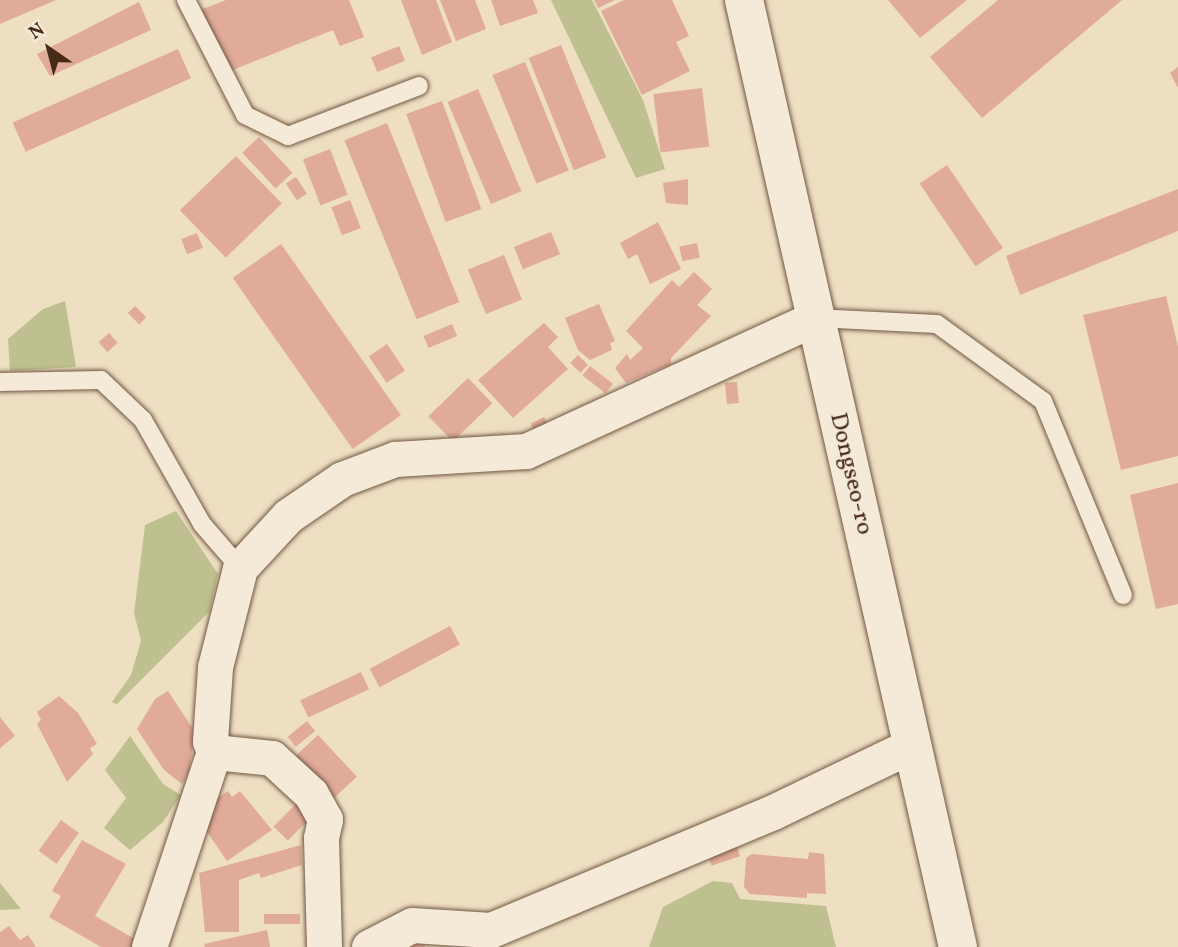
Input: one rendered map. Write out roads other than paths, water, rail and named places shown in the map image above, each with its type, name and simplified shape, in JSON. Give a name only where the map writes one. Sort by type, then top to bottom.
[{"type":"main road","name":"Dongseo-ro","points":[[744,0],[958,947]]},
{"type":"street","points":[[149,947],[214,752],[210,741],[215,667],[240,568],[288,516],[342,479],[395,458],[526,451],[816,318]]},
{"type":"street","points":[[369,947],[412,925],[497,938],[773,812],[912,745]]},
{"type":"street","points":[[214,752],[272,758],[311,794],[325,819],[321,838],[324,947]]},
{"type":"lane","points":[[186,0],[245,116],[288,136],[419,86]]},
{"type":"lane","points":[[816,318],[937,324],[1043,401],[1123,595]]},
{"type":"lane","points":[[0,382],[101,380],[143,420],[201,524],[240,568]]}]
